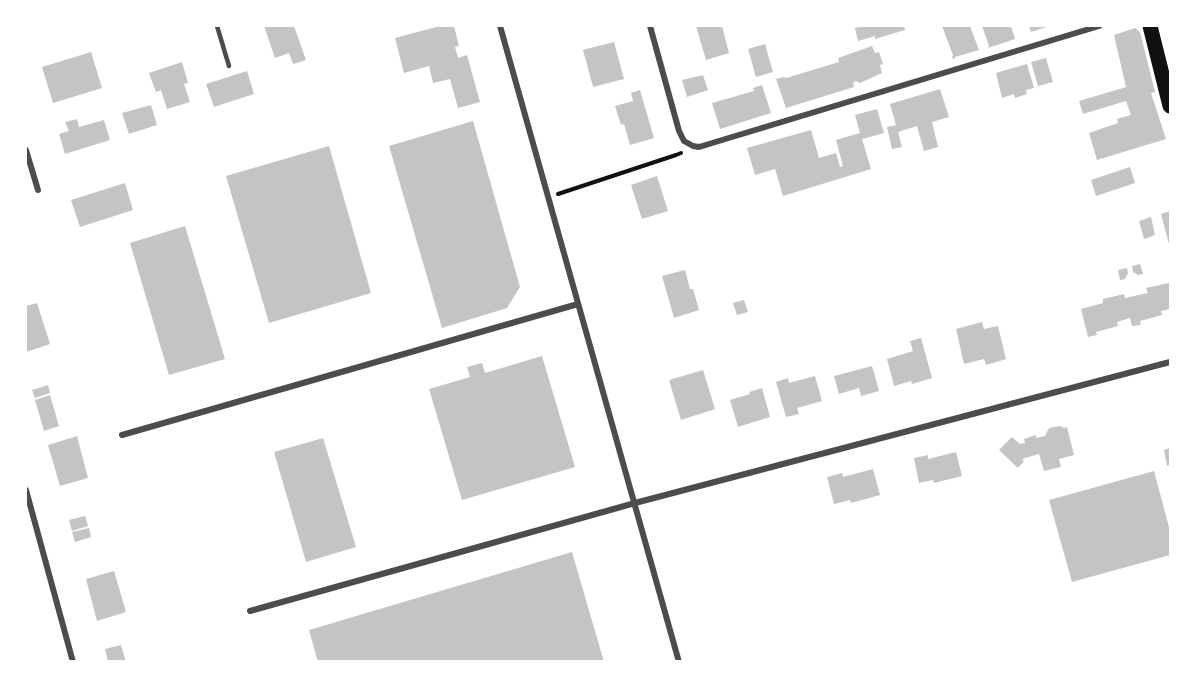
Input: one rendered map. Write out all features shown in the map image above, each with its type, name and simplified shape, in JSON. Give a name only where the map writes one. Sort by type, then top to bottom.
[{"type":"main road","points":[[1150,26],[1170,106]]},
{"type":"street","points":[[500,26],[679,662]]},
{"type":"street","points":[[650,26],[684,141],[699,147],[1099,26]]},
{"type":"street","points":[[26,150],[38,190]]},
{"type":"street","points":[[122,435],[578,304]]},
{"type":"street","points":[[250,611],[635,503],[1170,363]]},
{"type":"street","points":[[26,490],[73,662]]},
{"type":"lane","points":[[217,26],[229,66]]},
{"type":"path","points":[[548,197],[676,155],[693,146]]},
{"type":"building","points":[[264,26],[294,26],[306,60],[293,64],[289,53],[275,58]]},
{"type":"building","points":[[440,26],[454,26],[459,46],[455,47],[458,58],[467,55],[480,102],[458,108],[450,79],[433,83],[429,66],[404,73],[395,38]]},
{"type":"building","points":[[696,26],[722,26],[729,53],[706,60]]},
{"type":"building","points":[[904,26],[905,30],[875,39],[875,36],[858,41],[855,28]]},
{"type":"building","points":[[942,26],[970,26],[979,50],[955,57],[955,59],[952,58],[953,55]]},
{"type":"building","points":[[982,26],[1011,26],[1015,39],[988,48]]},
{"type":"building","points":[[1029,26],[1050,26],[1031,32]]},
{"type":"building","points":[[1135,28],[1140,32],[1155,92],[1151,93],[1166,139],[1097,160],[1089,133],[1118,123],[1117,119],[1131,115],[1126,101],[1083,114],[1079,101],[1126,87],[1114,35]]},
{"type":"building","points":[[614,42],[624,79],[593,87],[583,50]]},
{"type":"building","points":[[765,44],[773,72],[756,77],[748,49]]},
{"type":"building","points":[[872,46],[875,53],[879,52],[883,64],[880,65],[882,73],[860,83],[856,81],[853,83],[854,87],[786,108],[776,79],[839,62],[838,58]]},
{"type":"building","points":[[91,52],[102,88],[53,103],[42,67]]},
{"type":"building","points":[[1046,58],[1053,82],[1038,86],[1031,62]]},
{"type":"building","points":[[182,62],[188,83],[184,84],[190,102],[167,109],[161,90],[156,92],[149,73]]},
{"type":"building","points":[[1027,64],[1034,88],[1026,90],[1027,94],[1015,98],[1014,94],[1002,98],[996,73]]},
{"type":"building","points":[[247,71],[254,94],[214,107],[206,84]]},
{"type":"building","points":[[703,75],[708,90],[687,97],[682,80]]},
{"type":"building","points":[[762,85],[771,113],[720,129],[712,103],[754,91],[753,88]]},
{"type":"building","points":[[940,89],[949,117],[932,122],[938,147],[924,151],[917,126],[898,132],[902,147],[892,149],[887,127],[896,125],[890,104]]},
{"type":"building","points":[[640,90],[654,138],[630,145],[624,124],[621,125],[615,106],[633,101],[631,93]]},
{"type":"building","points":[[151,105],[157,125],[129,134],[122,113]]},
{"type":"building","points":[[877,109],[884,133],[862,139],[871,169],[783,196],[775,169],[755,175],[747,148],[811,130],[819,158],[836,153],[840,167],[843,166],[836,140],[860,133],[855,115]]},
{"type":"building","points":[[77,119],[79,127],[104,120],[110,140],[65,154],[59,134],[69,131],[65,122]]},
{"type":"building","points":[[473,121],[520,287],[507,308],[442,328],[389,146]]},
{"type":"building","points":[[329,146],[371,293],[269,323],[226,176]]},
{"type":"building","points":[[1130,167],[1135,183],[1096,196],[1091,180]]},
{"type":"building","points":[[657,176],[668,211],[642,219],[631,185]]},
{"type":"building","points":[[125,183],[133,210],[80,227],[71,200]]},
{"type":"building","points":[[1170,211],[1170,248],[1161,214]]},
{"type":"building","points":[[1151,217],[1155,235],[1144,239],[1139,221]]},
{"type":"building","points":[[185,226],[225,359],[169,375],[130,243]]},
{"type":"building","points":[[1140,264],[1143,274],[1138,275],[1133,272],[1132,266]]},
{"type":"building","points":[[1127,268],[1128,273],[1125,279],[1120,280],[1118,270]]},
{"type":"building","points":[[685,270],[699,310],[674,318],[662,276]]},
{"type":"building","points":[[1169,283],[1170,309],[1161,311],[1162,315],[1140,321],[1141,325],[1132,326],[1130,318],[1117,322],[1118,326],[1096,332],[1097,335],[1088,337],[1081,309],[1103,303],[1103,299],[1124,294],[1125,298],[1148,293],[1146,288]]},
{"type":"building","points":[[744,300],[748,312],[737,315],[733,303]]},
{"type":"building","points":[[37,303],[50,344],[26,352],[26,306]]},
{"type":"building","points":[[982,322],[984,329],[998,326],[1006,359],[986,365],[984,359],[964,364],[956,329]]},
{"type":"building","points":[[921,338],[932,378],[894,386],[887,359],[913,351],[910,341]]},
{"type":"building","points":[[542,356],[575,467],[462,500],[429,389],[470,377],[467,367],[482,363],[485,373]]},
{"type":"building","points":[[872,366],[879,391],[861,396],[859,388],[839,394],[834,376]]},
{"type":"building","points":[[703,370],[715,409],[681,420],[669,380]]},
{"type":"building","points":[[815,376],[822,401],[797,408],[799,414],[786,417],[776,382],[788,378],[789,383]]},
{"type":"building","points":[[48,385],[50,393],[35,398],[32,390]]},
{"type":"building","points":[[762,388],[770,417],[738,427],[730,400]]},
{"type":"building","points":[[50,395],[59,426],[44,431],[35,400]]},
{"type":"building","points":[[1067,427],[1074,455],[1059,459],[1061,467],[1044,471],[1039,454],[1022,459],[1024,461],[1018,468],[999,450],[1012,437],[1020,444],[1025,443],[1024,439],[1036,435],[1036,438],[1045,436],[1049,428]]},
{"type":"building","points":[[77,436],[88,478],[60,486],[48,445]]},
{"type":"building","points":[[323,438],[356,547],[306,562],[274,452]]},
{"type":"building","points":[[1170,448],[1170,465],[1167,466],[1164,450]]},
{"type":"building","points":[[956,452],[962,476],[934,483],[933,480],[919,483],[914,458],[928,455],[928,459]]},
{"type":"building","points":[[873,469],[880,495],[851,503],[850,500],[834,504],[827,477],[842,473],[843,477]]},
{"type":"building","points":[[1154,471],[1170,531],[1170,555],[1072,582],[1049,500]]},
{"type":"building","points":[[85,516],[88,526],[72,531],[69,520]]},
{"type":"building","points":[[89,528],[91,537],[75,542],[72,532]]},
{"type":"building","points":[[572,552],[604,662],[318,662],[309,630]]},
{"type":"building","points":[[114,571],[126,612],[97,621],[86,579]]},
{"type":"building","points":[[121,645],[126,662],[108,662],[105,649]]}]
